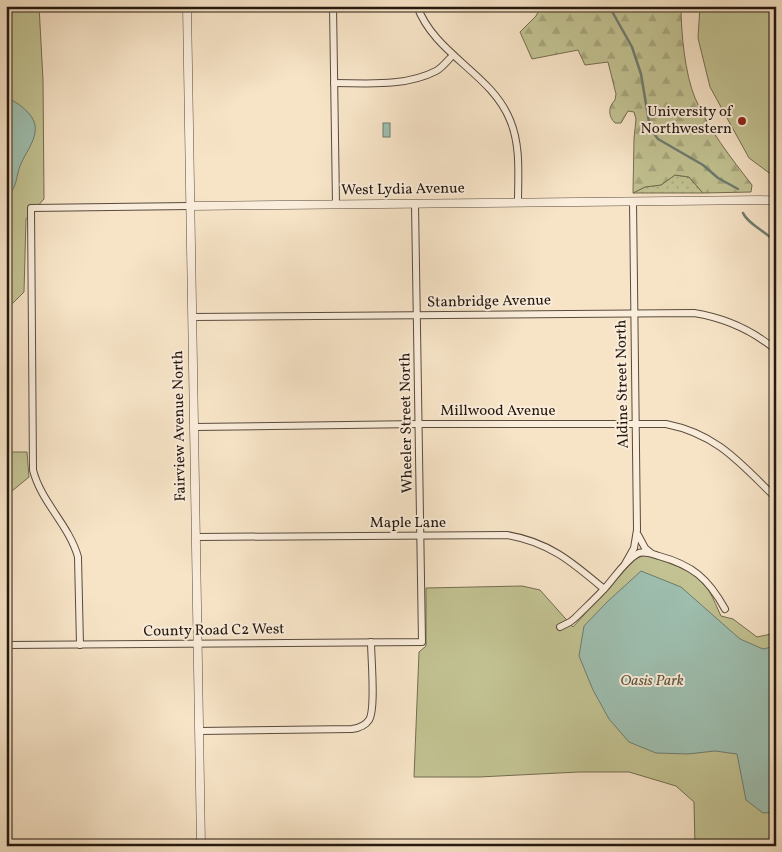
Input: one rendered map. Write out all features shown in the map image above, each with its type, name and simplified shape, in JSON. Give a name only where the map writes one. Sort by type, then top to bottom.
[{"type":"street","name":"Fairview Avenue North","points":[[187,6],[201,846]]},
{"type":"street","points":[[333,6],[336,204]]},
{"type":"street","points":[[417,6],[430,30],[496,96],[510,119],[517,146],[518,203]]},
{"type":"street","points":[[334,83],[408,80],[437,70],[453,55]]},
{"type":"street","name":"West Lydia Avenue","points":[[80,645],[78,557],[75,546],[64,525],[40,491],[33,470],[30,208],[776,200]]},
{"type":"street","name":"Aldine Street North","points":[[625,564],[634,548],[637,530],[633,202]]},
{"type":"street","name":"Wheeler Street North","points":[[415,204],[422,642]]},
{"type":"street","name":"Stanbridge Avenue","points":[[192,317],[679,312],[711,316],[739,325],[754,333],[776,350]]},
{"type":"street","name":"Millwood Avenue","points":[[194,427],[636,423],[673,425],[707,437],[732,455],[776,498]]},
{"type":"street","points":[[637,530],[645,548],[657,555]]},
{"type":"street","name":"Maple Lane","points":[[196,537],[420,535],[498,535],[520,537],[562,555],[604,589]]},
{"type":"street","points":[[560,627],[570,622],[604,589],[625,564],[638,554],[644,552],[682,564],[702,576],[714,590],[725,609]]},
{"type":"street","points":[[199,731],[352,729],[361,727],[371,715],[371,642]]},
{"type":"street","name":"County Road C2 West","points":[[6,645],[422,642]]},
{"type":"green space","points":[[6,6],[39,6],[43,80],[44,199],[26,219],[24,292],[6,310]]},
{"type":"green space","points":[[541,6],[681,6],[684,53],[695,98],[728,154],[752,185],[751,192],[703,193],[689,177],[675,175],[661,185],[645,187],[633,193],[636,119],[634,112],[628,111],[621,123],[615,123],[611,117],[610,109],[616,94],[608,62],[585,65],[578,50],[532,59],[520,32],[536,16]]},
{"type":"green space","name":"University of Northwestern","points":[[700,6],[776,6],[776,178],[749,158],[710,87],[698,38]]},
{"type":"green space","points":[[675,175],[689,177],[703,193],[633,193],[645,187],[661,185]]},
{"type":"green space","points":[[6,452],[27,452],[29,477],[6,496]]},
{"type":"green space","name":"Oasis Park","points":[[645,555],[672,564],[696,577],[709,591],[721,616],[733,619],[757,637],[776,633],[776,846],[695,846],[694,802],[676,786],[629,772],[579,772],[479,777],[414,777],[419,652],[426,646],[426,588],[522,586],[540,590],[573,627],[635,559]]},
{"type":"shaded area","points":[[6,97],[20,105],[31,116],[35,129],[32,143],[21,163],[14,188],[6,196]]},
{"type":"shaded area","points":[[383,123],[390,123],[390,137],[383,137]]},
{"type":"shaded area","points":[[641,571],[681,587],[740,639],[763,649],[776,646],[776,812],[763,813],[746,800],[737,754],[715,751],[688,754],[656,753],[629,742],[609,719],[593,690],[579,656],[584,626]]},
{"type":"waterway","points":[[609,6],[632,47],[641,74],[650,128],[658,139],[703,165],[718,178],[738,189]]},
{"type":"waterway","points":[[743,213],[749,221],[776,242]]},
{"type":"place","name":"University of Northwestern","points":[[742,121]]}]
